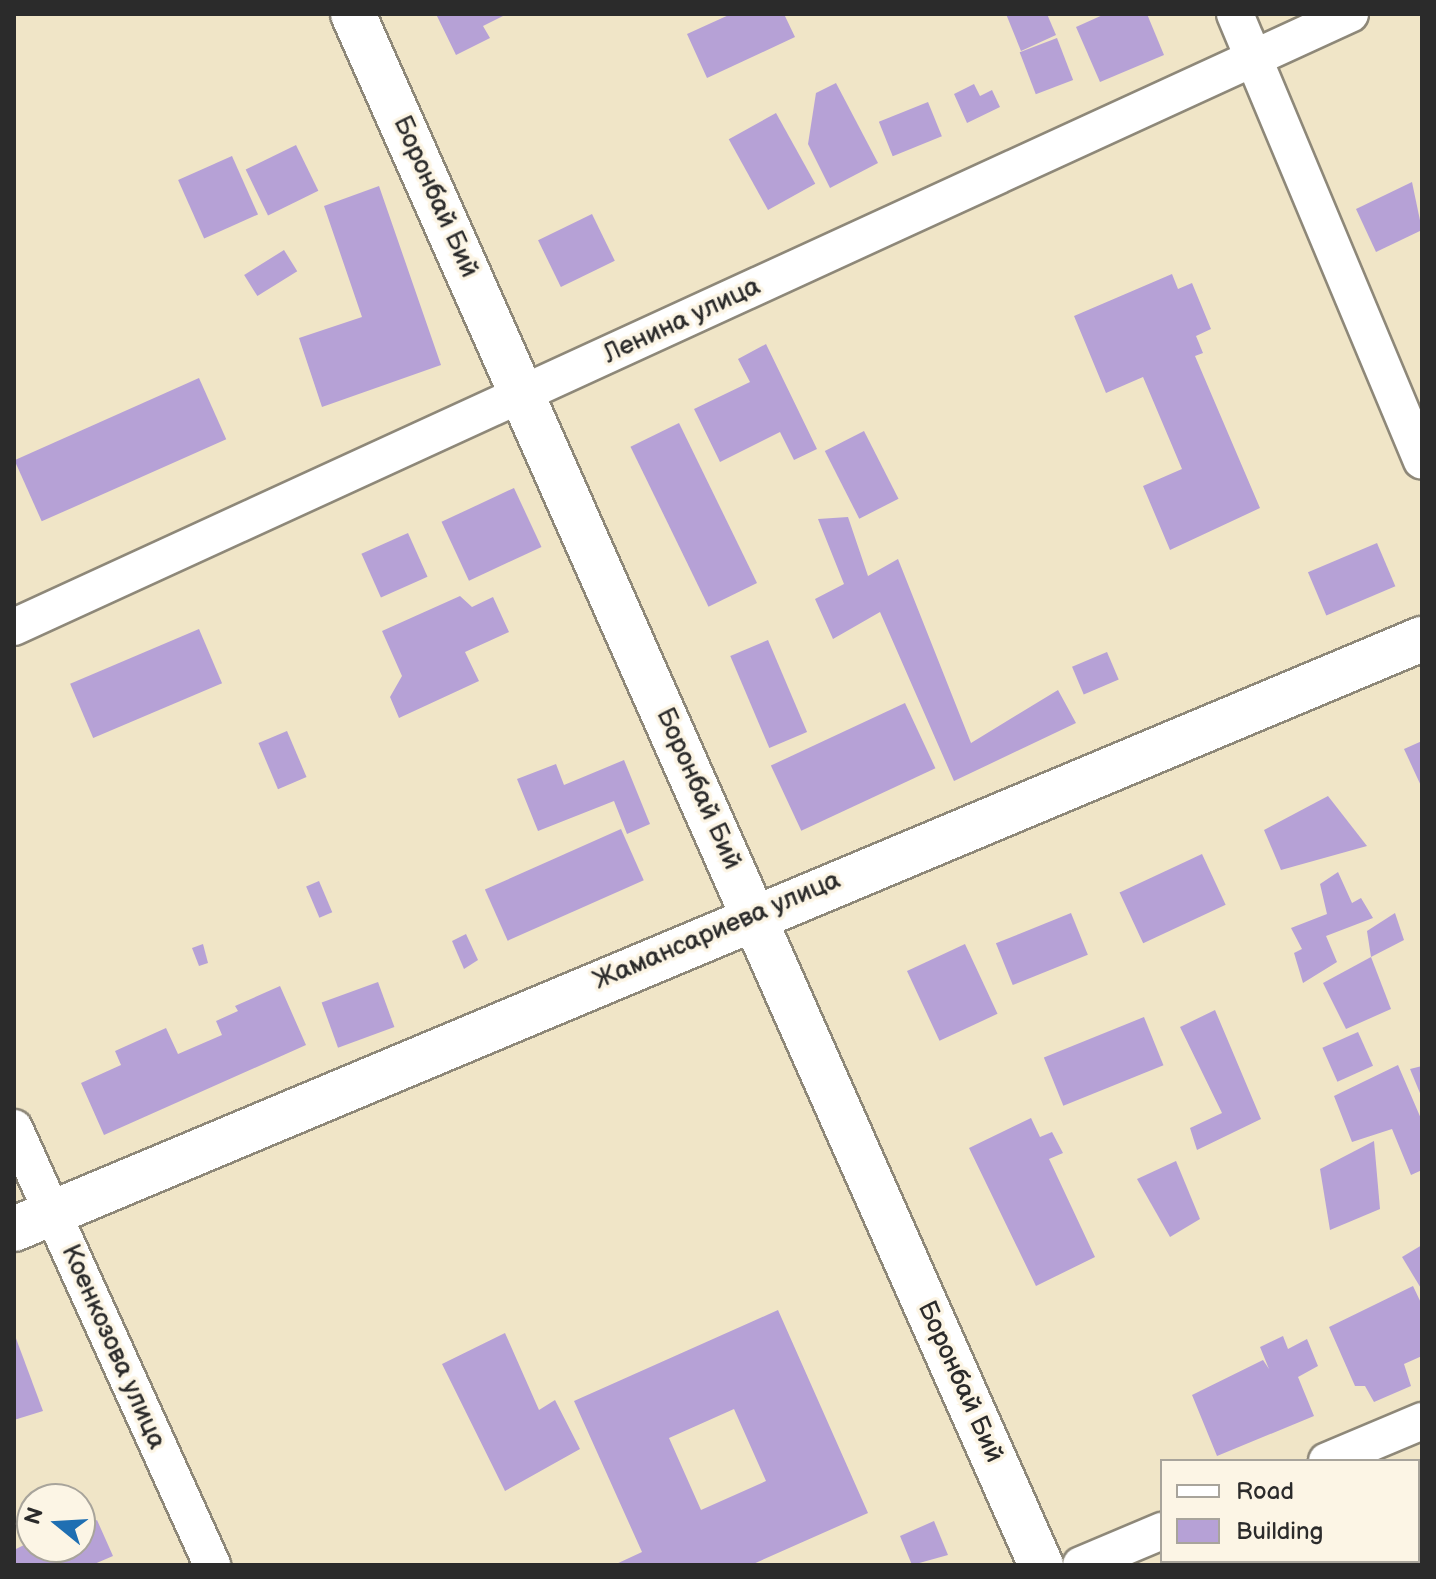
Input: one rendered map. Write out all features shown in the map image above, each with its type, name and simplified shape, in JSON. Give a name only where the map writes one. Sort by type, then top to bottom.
[{"type":"street","name":"Боронбай Бий","points":[[353,14],[1041,1565]]},
{"type":"street","points":[[1235,14],[1422,460]]},
{"type":"street","name":"Ленина улица","points":[[14,627],[1350,14]]},
{"type":"street","name":"Жамансариева улица","points":[[33,1220],[754,915],[1422,639]]},
{"type":"street","name":"Коенкозова улица","points":[[14,1128],[33,1220],[212,1565]]},
{"type":"street","points":[[1332,1459],[1422,1421]]},
{"type":"street","points":[[1081,1565],[1160,1532]]},
{"type":"building","points":[[436,14],[507,14],[483,26],[490,38],[456,55]]},
{"type":"building","points":[[731,14],[784,14],[795,37],[707,78],[687,34]]},
{"type":"building","points":[[1006,14],[1047,14],[1056,35],[1021,51]]},
{"type":"building","points":[[1105,14],[1147,14],[1164,55],[1100,82],[1076,27]]},
{"type":"building","points":[[1057,38],[1073,80],[1036,94],[1020,52]]},
{"type":"building","points":[[836,83],[878,163],[830,188],[808,144],[816,93]]},
{"type":"building","points":[[974,84],[980,96],[992,90],[1000,107],[967,123],[954,94]]},
{"type":"building","points":[[928,102],[942,136],[893,156],[879,122]]},
{"type":"building","points":[[776,113],[815,184],[768,210],[729,139]]},
{"type":"building","points":[[296,145],[318,191],[268,215],[246,170]]},
{"type":"building","points":[[232,156],[258,214],[204,238],[178,180]]},
{"type":"building","points":[[1412,182],[1422,230],[1376,252],[1356,209]]},
{"type":"building","points":[[379,186],[441,365],[322,407],[299,338],[362,317],[324,206]]},
{"type":"building","points":[[592,214],[615,261],[561,287],[538,240]]},
{"type":"building","points":[[284,250],[297,271],[257,296],[244,275]]},
{"type":"building","points":[[1172,274],[1178,289],[1192,283],[1211,329],[1196,336],[1203,353],[1195,356],[1260,508],[1170,550],[1143,486],[1182,469],[1143,377],[1106,393],[1074,316]]},
{"type":"building","points":[[766,344],[817,449],[794,460],[780,432],[720,462],[694,409],[750,382],[738,359]]},
{"type":"building","points":[[199,378],[226,439],[42,521],[14,460]]},
{"type":"building","points":[[679,423],[757,583],[708,607],[630,447]]},
{"type":"building","points":[[864,431],[899,499],[859,519],[825,451]]},
{"type":"building","points":[[514,488],[541,547],[469,581],[441,522]]},
{"type":"building","points":[[848,517],[868,576],[898,559],[971,743],[1058,690],[1076,723],[954,781],[880,612],[833,639],[815,599],[844,584],[818,519]]},
{"type":"building","points":[[408,533],[428,577],[381,598],[361,554]]},
{"type":"building","points":[[1377,543],[1395,586],[1326,616],[1308,572]]},
{"type":"building","points":[[460,596],[472,607],[493,597],[509,632],[465,652],[479,681],[399,718],[390,697],[402,676],[382,631]]},
{"type":"building","points":[[199,629],[222,683],[93,738],[70,684]]},
{"type":"building","points":[[768,640],[807,732],[769,748],[730,656]]},
{"type":"building","points":[[1107,652],[1119,680],[1084,694],[1072,667]]},
{"type":"building","points":[[905,703],[935,768],[801,831],[771,766]]},
{"type":"building","points":[[287,731],[307,777],[278,789],[258,743]]},
{"type":"building","points":[[1422,741],[1422,788],[1404,749]]},
{"type":"building","points":[[624,760],[650,824],[627,834],[614,801],[538,831],[517,779],[556,764],[564,785]]},
{"type":"building","points":[[1328,796],[1367,846],[1281,870],[1264,830]]},
{"type":"building","points":[[621,829],[644,880],[508,941],[485,890]]},
{"type":"building","points":[[1202,854],[1226,905],[1143,943],[1120,892]]},
{"type":"building","points":[[1338,872],[1352,903],[1361,898],[1373,918],[1326,936],[1337,962],[1303,983],[1294,953],[1302,949],[1291,928],[1327,914],[1320,884]]},
{"type":"building","points":[[319,881],[332,912],[319,918],[306,886]]},
{"type":"building","points":[[1071,913],[1088,955],[1013,985],[996,943]]},
{"type":"building","points":[[1395,913],[1404,940],[1371,957],[1367,931]]},
{"type":"building","points":[[466,934],[478,960],[464,969],[452,941]]},
{"type":"building","points":[[203,944],[208,963],[199,966],[192,948]]},
{"type":"building","points":[[965,944],[998,1014],[940,1041],[907,971]]},
{"type":"building","points":[[1371,957],[1391,1009],[1346,1029],[1323,983]]},
{"type":"building","points":[[378,982],[394,1027],[338,1048],[322,1003]]},
{"type":"building","points":[[280,986],[306,1045],[104,1135],[81,1083],[121,1065],[115,1051],[166,1028],[178,1054],[222,1035],[216,1021],[238,1011],[235,1006]]},
{"type":"building","points":[[1215,1010],[1261,1119],[1197,1150],[1190,1128],[1222,1113],[1180,1027]]},
{"type":"building","points":[[1144,1017],[1163,1065],[1063,1106],[1044,1057]]},
{"type":"building","points":[[1358,1032],[1373,1066],[1337,1082],[1322,1048]]},
{"type":"building","points":[[1398,1065],[1422,1121],[1422,1170],[1411,1175],[1392,1129],[1352,1142],[1334,1096]]},
{"type":"building","points":[[1422,1066],[1422,1098],[1410,1069]]},
{"type":"building","points":[[1031,1118],[1040,1137],[1052,1132],[1063,1153],[1049,1159],[1095,1257],[1036,1286],[969,1148]]},
{"type":"building","points":[[1374,1141],[1380,1209],[1330,1230],[1320,1169]]},
{"type":"building","points":[[1176,1161],[1200,1219],[1170,1237],[1137,1179]]},
{"type":"building","points":[[1422,1245],[1422,1290],[1402,1257]]},
{"type":"building","points":[[1413,1286],[1422,1305],[1422,1356],[1404,1364],[1411,1386],[1374,1402],[1365,1386],[1355,1386],[1329,1327]]},
{"type":"building","points":[[778,1310],[868,1513],[751,1565],[614,1565],[642,1552],[574,1401]],"holes":[[[734,1409],[766,1481],[701,1510],[669,1438]]]},
{"type":"building","points":[[14,1333],[43,1411],[14,1420]]},
{"type":"building","points":[[505,1333],[539,1410],[555,1400],[580,1449],[505,1491],[442,1364]]},
{"type":"building","points":[[1283,1336],[1288,1349],[1307,1339],[1318,1366],[1298,1377],[1314,1416],[1217,1456],[1192,1395],[1263,1360],[1269,1369],[1260,1347]]},
{"type":"building","points":[[1422,1498],[1422,1544],[1420,1544]]},
{"type":"building","points":[[96,1520],[113,1556],[92,1565],[14,1565],[16,1549],[16,1563],[96,1563]]},
{"type":"building","points":[[934,1521],[948,1555],[912,1565],[900,1536]]},
{"type":"building","points":[[1420,1556],[1422,1565],[1399,1565],[1420,1563]]},
{"type":"building","points":[[1269,1563],[1352,1563],[1352,1565]]}]
